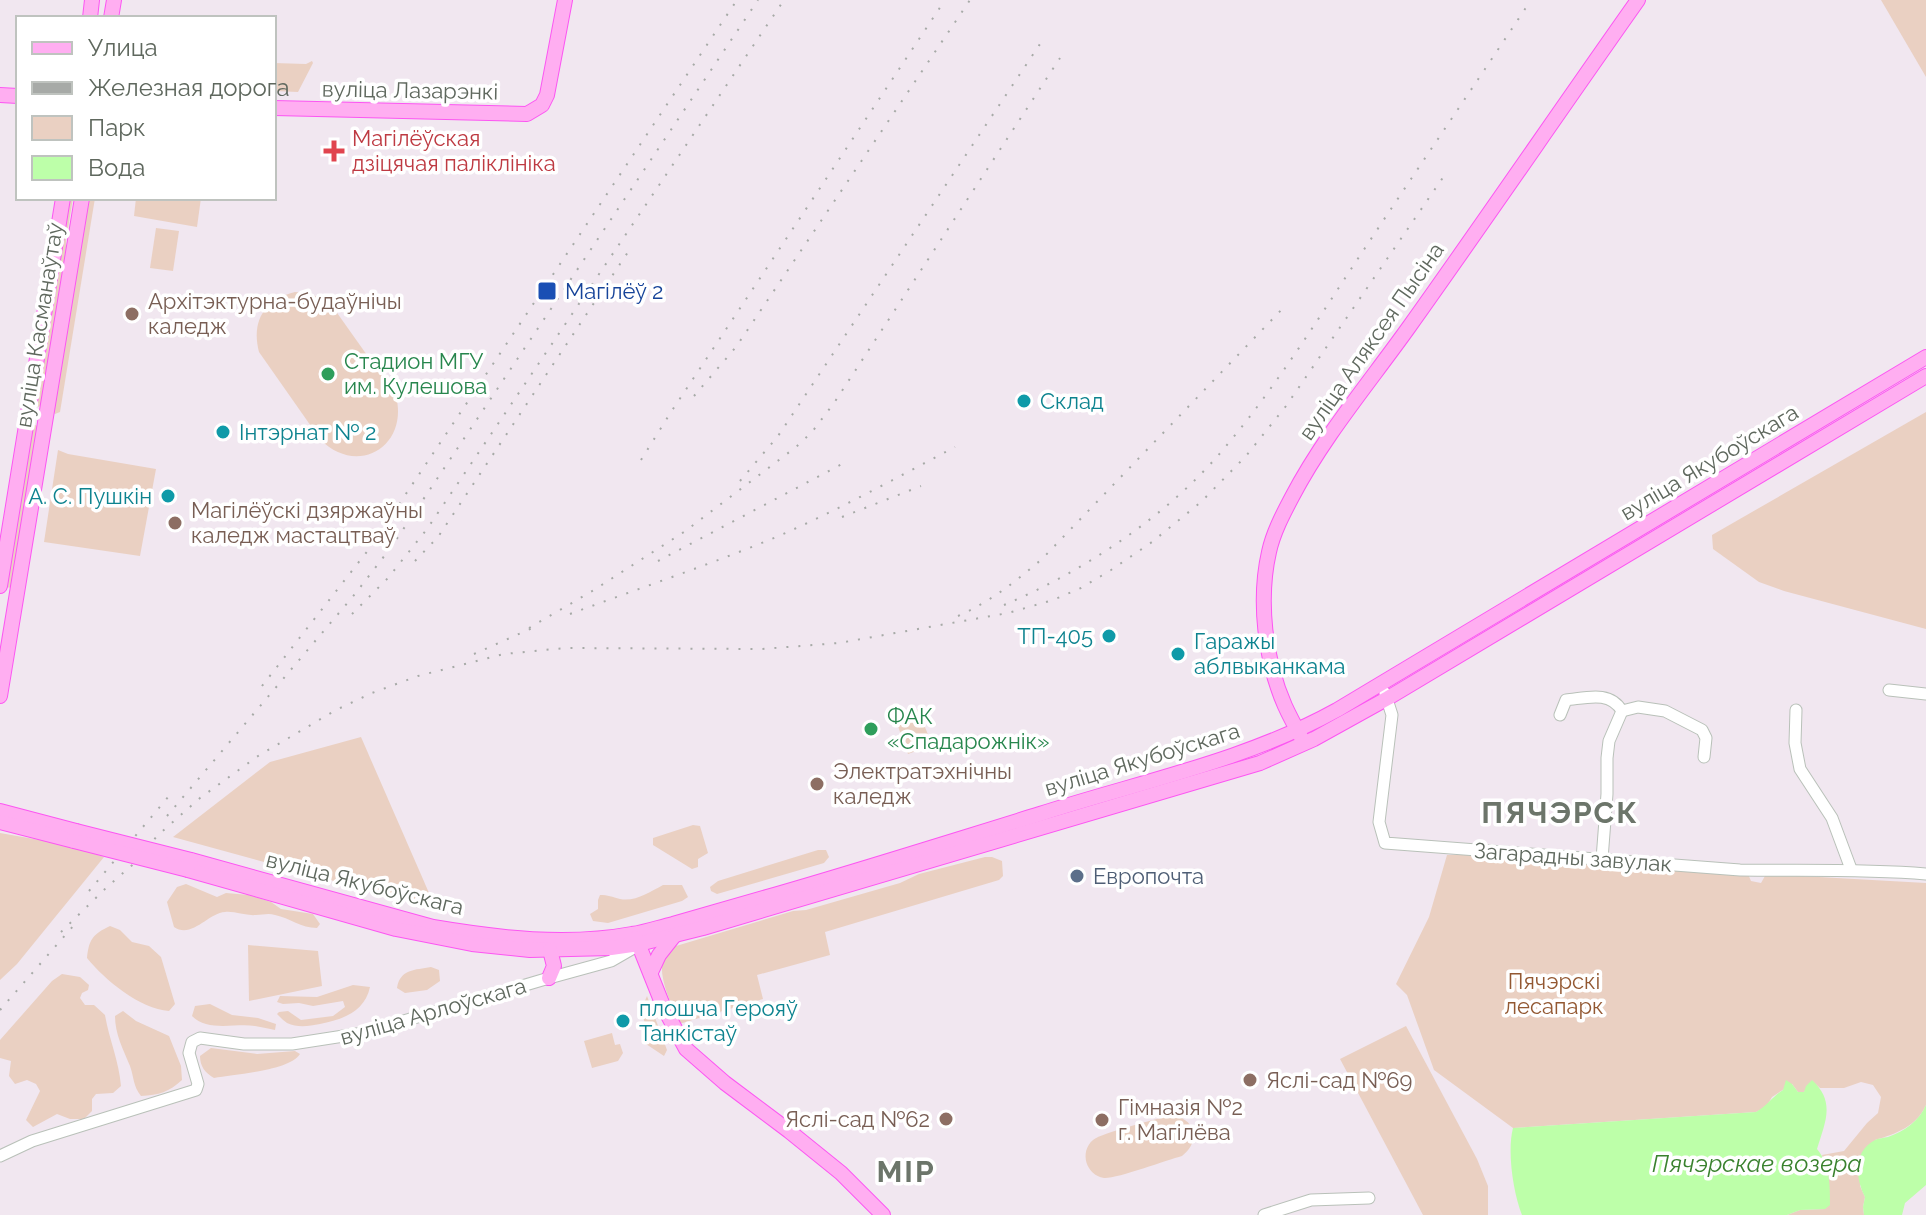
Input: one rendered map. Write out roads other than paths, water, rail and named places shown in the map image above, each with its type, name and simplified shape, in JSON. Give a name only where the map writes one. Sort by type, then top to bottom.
[{"type":"main road","name":"вуліца Лазарэнкі","points":[[276,108],[527,114],[542,105],[547,95],[565,0]]},
{"type":"main road","name":"вуліца Аляксея Пысіна","points":[[1305,744],[1284,705],[1264,623],[1269,552],[1278,524],[1301,479],[1331,433],[1638,0]]},
{"type":"main road","name":"вуліца Касманаўтаў","points":[[0,586],[63,200]]},
{"type":"main road","name":"вуліца Касманаўтаў","points":[[0,696],[82,200]]},
{"type":"main road","name":"вуліца Якубоўскага","points":[[548,945],[608,937],[633,944],[1242,752],[1297,730],[1337,710],[1926,357]]},
{"type":"main road","name":"вуліца Якубоўскага","points":[[3,817],[458,932],[548,945],[611,948],[674,936],[1260,763],[1305,744],[1388,698],[1926,376]]},
{"type":"main road","points":[[651,972],[659,955],[674,936]]},
{"type":"main road","points":[[633,944],[651,972],[664,1008],[686,1049],[841,1173],[883,1215]]},
{"type":"main road","points":[[548,945],[554,966],[549,978]]},
{"type":"street","points":[[1379,684],[1388,698]]},
{"type":"street","points":[[1889,690],[1926,694]]},
{"type":"street","points":[[1560,715],[1566,700],[1603,696],[1618,703],[1622,711],[1609,741],[1602,859]]},
{"type":"street","name":"Загарадны завулак","points":[[1388,698],[1392,715],[1379,822],[1385,843],[1740,870],[1851,869],[1926,874]]},
{"type":"street","points":[[1622,711],[1638,707],[1665,711],[1702,730],[1706,738],[1704,757]]},
{"type":"street","points":[[1796,710],[1795,743],[1800,769],[1832,818],[1851,869]]},
{"type":"street","points":[[549,978],[611,961],[633,944]]},
{"type":"street","name":"вуліца Арлоўскага","points":[[0,1156],[32,1141],[196,1090],[198,1084],[189,1047],[200,1038],[244,1044],[329,1040],[363,1033],[549,978]]},
{"type":"street","points":[[1264,1215],[1311,1200],[1369,1198]]},
{"type":"water","name":"Пячэрскае возера","points":[[1786,1080],[1798,1092],[1804,1092],[1812,1080],[1824,1096],[1826,1113],[1817,1149],[1825,1161],[1830,1190],[1830,1205],[1825,1209],[1800,1210],[1787,1215],[1522,1215],[1512,1172],[1513,1128],[1756,1112],[1783,1090]]},
{"type":"water","name":"Пячэрскае возера","points":[[1926,1105],[1926,1185],[1905,1203],[1902,1215],[1864,1215],[1865,1197],[1858,1174],[1862,1151],[1875,1140],[1894,1135],[1911,1125]]},
{"type":"railway","points":[[262,686],[369,549],[737,0]]},
{"type":"railway","points":[[167,816],[392,546],[758,0]]},
{"type":"railway","points":[[352,614],[388,578],[427,529],[784,0]]},
{"type":"railway","points":[[641,460],[945,0]]},
{"type":"railway","points":[[694,396],[736,347],[970,0]]},
{"type":"railway","points":[[1004,605],[1063,576],[1121,540],[1175,499],[1221,452],[1296,352],[1531,0]]},
{"type":"railway","points":[[740,481],[778,436],[1040,44]]},
{"type":"railway","points":[[529,628],[684,532],[812,432],[1060,58]]},
{"type":"railway","points":[[61,932],[138,860],[157,836],[200,798],[258,756],[336,710],[418,676],[504,654],[565,648],[762,649],[839,643],[1008,613],[1081,588],[1152,542],[1201,502],[1246,456],[1286,406],[1444,176]]},
{"type":"railway","points":[[415,561],[438,537],[628,252]]},
{"type":"railway","points":[[958,616],[1002,591],[1042,559],[1286,305]]},
{"type":"railway","points":[[570,614],[781,535],[955,447]]},
{"type":"railway","points":[[658,561],[844,463]]},
{"type":"railway","points":[[842,517],[921,486]]},
{"type":"railway","points":[[474,654],[539,625]]},
{"type":"railway","points":[[89,891],[169,796]]},
{"type":"railway","points":[[0,1010],[74,925]]},
{"type":"place","name":"Магілёўская дзіцячая паліклініка","points":[[334,151]]},
{"type":"place","name":"Магілёў 2","points":[[547,291]]},
{"type":"place","name":"Архітэктурна-будаўнічы каледж","points":[[132,314]]},
{"type":"place","name":"Стадион МГУ им. Кулешова","points":[[328,374]]},
{"type":"place","name":"Склад","points":[[1024,401]]},
{"type":"place","name":"Інтэрнат № 2","points":[[223,432]]},
{"type":"place","name":"А. С. Пушкін","points":[[168,496]]},
{"type":"place","name":"Магілёўскі дзяржаўны каледж мастацтваў","points":[[175,523]]},
{"type":"place","name":"ТП-405","points":[[1109,636]]},
{"type":"place","name":"Гаражы аблвыканкама","points":[[1178,654]]},
{"type":"place","name":"ФАК «Спадарожнік»","points":[[871,729]]},
{"type":"place","name":"Электратэхнічны каледж","points":[[817,784]]},
{"type":"place","name":"Европочта","points":[[1077,876]]},
{"type":"place","name":"плошча Герояў Танкістаў","points":[[623,1021]]},
{"type":"place","name":"Яслі-сад №69","points":[[1250,1080]]},
{"type":"place","name":"Яслі-сад №62","points":[[946,1119]]},
{"type":"place","name":"Гімназія №2 г. Магілёва","points":[[1102,1120]]},
{"type":"district","name":"ПЯЧЭРСК","points":[[1560,813]]},
{"type":"district","name":"МІР","points":[[906,1172]]},
{"type":"park label","name":"Пячэрскі лесапарк","points":[[1554,994]]}]
